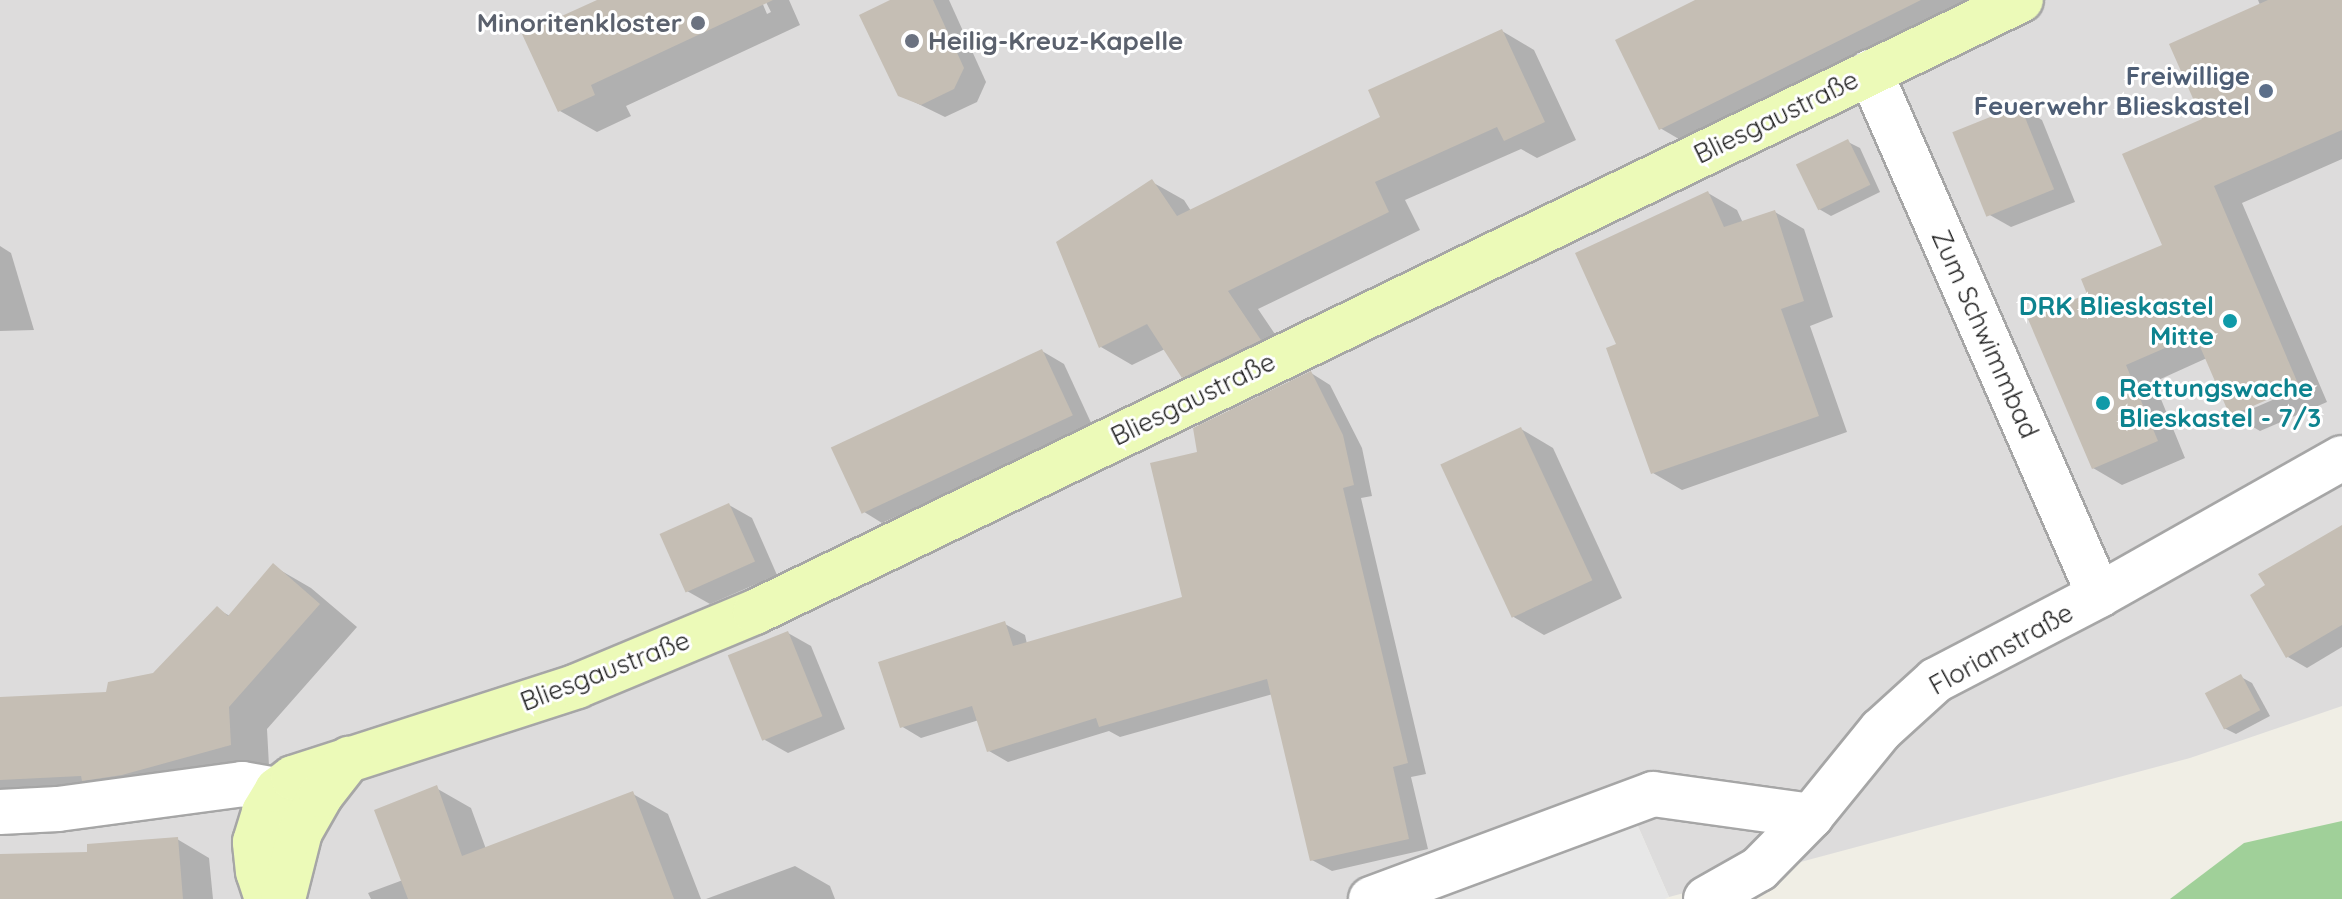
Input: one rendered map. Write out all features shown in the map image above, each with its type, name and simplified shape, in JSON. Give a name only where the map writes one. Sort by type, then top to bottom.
[{"type":"main road","name":"Bliesgaustraße","points":[[277,790],[293,778],[577,686],[755,612],[2021,0]]},
{"type":"main road","points":[[283,899],[300,832],[321,795],[349,759]]},
{"type":"main road","points":[[267,899],[258,872],[255,842],[264,812],[277,790]]},
{"type":"street","name":"Zum Schwimmbad","points":[[1870,72],[2099,595]]},
{"type":"street","name":"Florianstraße","points":[[1706,899],[1759,869],[1811,816],[1881,730],[1936,680],[2099,595],[2342,458]]},
{"type":"street","points":[[0,812],[58,809],[242,784],[277,790]]},
{"type":"street","points":[[1371,899],[1653,794],[1811,816]]},
{"type":"shaded area","points":[[0,0],[2342,0],[2342,706],[2190,758],[1669,897],[1637,824],[1431,899],[0,899]]},
{"type":"shaded area","points":[[1637,824],[1669,897],[1665,899],[1431,899]]},
{"type":"green space","points":[[2342,821],[2342,899],[2170,899],[2244,843]]},
{"type":"building","points":[[597,0],[773,0],[591,85],[595,95],[558,112],[522,34]]},
{"type":"building","name":"Heilig-Kreuz-Kapelle","points":[[890,0],[933,0],[964,68],[954,89],[921,105],[898,96],[859,15]]},
{"type":"building","points":[[1695,0],[1921,0],[1659,130],[1615,40]]},
{"type":"building","points":[[2268,0],[2342,0],[2342,130],[2214,186],[2299,386],[2230,416],[2195,335],[2126,365],[2158,441],[2092,469],[2028,319],[2087,294],[2081,279],[2162,245],[2122,154],[2202,119],[2169,44]]},
{"type":"building","points":[[1502,29],[1545,122],[1504,141],[1497,127],[1375,182],[1389,212],[1228,291],[1261,340],[1182,378],[1147,324],[1099,348],[1056,242],[1152,179],[1177,216],[1380,117],[1368,90]]},
{"type":"building","points":[[2020,105],[2054,189],[1986,217],[1952,132]]},
{"type":"building","points":[[1848,139],[1870,185],[1818,210],[1796,164]]},
{"type":"building","points":[[1708,191],[1724,227],[1775,210],[1804,301],[1781,309],[1819,416],[1651,474],[1606,348],[1616,344],[1575,253]]},
{"type":"building","points":[[1042,349],[1073,415],[862,514],[831,447]]},
{"type":"building","points":[[1311,371],[1343,435],[1354,485],[1343,488],[1408,763],[1393,767],[1409,839],[1310,861],[1267,679],[1099,727],[1096,718],[987,752],[972,706],[900,728],[878,662],[1005,621],[1013,646],[1182,597],[1150,463],[1197,452],[1193,428]]},
{"type":"building","points":[[1521,427],[1592,580],[1512,618],[1440,465]]},
{"type":"building","points":[[729,503],[755,561],[686,592],[660,534]]},
{"type":"building","points":[[2342,525],[2342,625],[2286,658],[2250,595],[2265,585],[2258,574]]},
{"type":"building","points":[[273,563],[320,604],[229,707],[231,745],[122,775],[82,781],[81,776],[0,780],[0,697],[106,692],[108,682],[153,673],[217,606],[228,616]]},
{"type":"building","points":[[788,631],[822,716],[762,741],[728,655]]},
{"type":"building","points":[[2241,674],[2260,710],[2224,729],[2205,693]]},
{"type":"building","points":[[437,785],[462,856],[633,791],[674,899],[408,899],[374,810]]},
{"type":"building","points":[[178,837],[183,899],[0,899],[0,854],[87,852],[87,844]]},
{"type":"place","name":"Minoritenkloster","points":[[698,23]]},
{"type":"place","name":"Heilig-Kreuz-Kapelle","points":[[912,41]]},
{"type":"place","name":"Freiwillige Feuerwehr Blieskastel","points":[[2266,91]]},
{"type":"place","name":"DRK Blieskastel Mitte","points":[[2230,321]]},
{"type":"place","name":"Rettungswache Blieskastel - 7/3","points":[[2103,403]]}]
